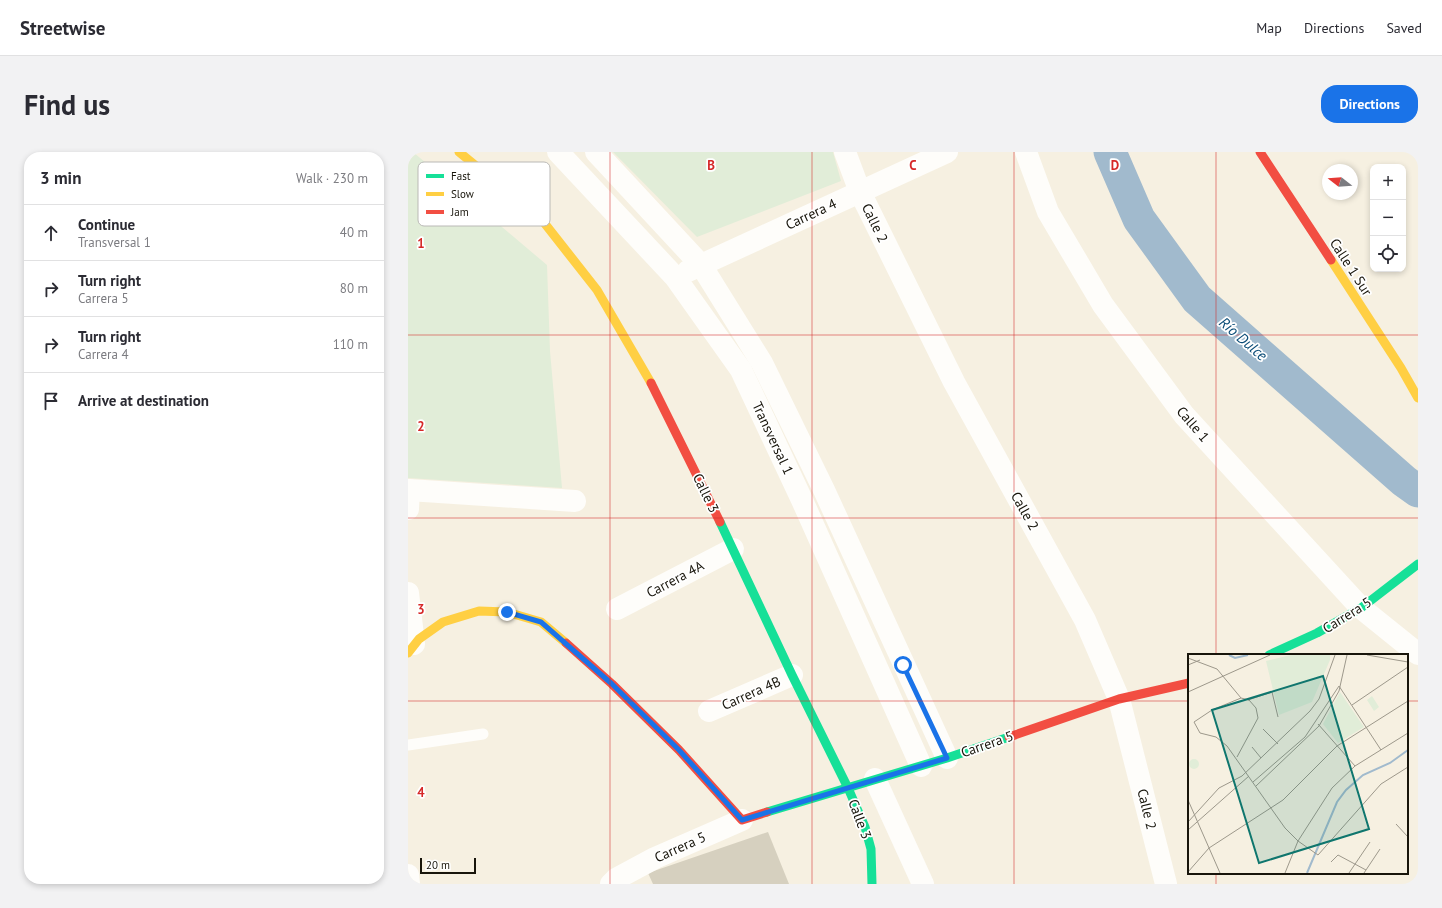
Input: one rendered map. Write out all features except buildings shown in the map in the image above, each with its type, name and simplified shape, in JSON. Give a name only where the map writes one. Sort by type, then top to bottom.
[{"type":"street","name":"Calle 3","points":[[459,152],[471,162]]},
{"type":"street","name":"Transversal 1","points":[[558,152],[675,277],[741,370],[802,500],[921,766]]},
{"type":"street","name":"Transversal 1","points":[[596,152],[700,265],[762,363],[824,490],[947,758]]},
{"type":"street","name":"Calle 2","points":[[844,152],[860,192],[954,382],[1085,620],[1119,699],[1166,884]]},
{"type":"street","name":"Carrera 4","points":[[675,277],[947,152]]},
{"type":"street","name":"Calle 1","points":[[1026,152],[1048,212],[1103,305],[1184,415],[1361,608],[1418,654]]},
{"type":"street","name":"Calle 1 Sur","points":[[1260,152],[1401,368],[1418,398]]},
{"type":"street","name":"Calle 3","points":[[547,226],[597,290],[655,389],[733,549],[792,675],[848,788],[865,827],[871,849],[872,884]]},
{"type":"street","points":[[409,499],[575,501]]},
{"type":"street","name":"Carrera 4A","points":[[617,609],[733,549]]},
{"type":"street","name":"Carrera 5","points":[[1271,654],[1317,633],[1361,608],[1418,564]]},
{"type":"street","points":[[408,593],[411,648]]},
{"type":"street","points":[[411,648],[419,639],[443,622],[480,611],[507,612],[541,622],[612,684],[679,750],[742,820]]},
{"type":"street","name":"Carrera 4B","points":[[709,712],[792,675]]},
{"type":"street","name":"Carrera 5","points":[[611,884],[616,879],[655,858],[742,820],[947,758],[1119,699],[1188,683]]},
{"type":"street","name":"Calle 3","points":[[875,779],[923,884]]},
{"type":"street","points":[[408,875],[409,884]]},
{"type":"lane","points":[[408,745],[483,734]]},
{"type":"green space","points":[[408,152],[413,152],[425,162],[418,162],[418,226],[501,226],[547,265],[550,351],[562,488],[408,478]]},
{"type":"green space","points":[[613,152],[833,152],[841,181],[697,237]]},
{"type":"waterway","name":"Río Dulce","points":[[1110,152],[1139,219],[1197,299],[1404,481],[1418,491]]},
{"type":"traffic: fast","points":[[720,522],[792,675],[848,788],[865,827],[871,849],[872,884]]},
{"type":"traffic: fast","points":[[1271,654],[1317,633],[1361,608],[1418,564]]},
{"type":"traffic: fast","points":[[767,812],[947,758],[1009,737]]},
{"type":"traffic: slow","points":[[459,152],[471,162]]},
{"type":"traffic: slow","points":[[547,226],[597,290],[651,383]]},
{"type":"traffic: slow","points":[[1331,260],[1401,368],[1418,398]]},
{"type":"traffic: slow","points":[[408,653],[419,639],[443,622],[479,611],[507,612],[541,622],[566,643]]},
{"type":"traffic: jam","points":[[1260,152],[1331,260]]},
{"type":"traffic: jam","points":[[651,383],[720,522]]},
{"type":"traffic: jam","points":[[566,643],[612,684],[679,750],[742,820],[767,812]]},
{"type":"traffic: jam","points":[[1009,737],[1119,699],[1188,683]]},
{"type":"route","points":[[507,612],[541,622],[612,684],[679,750],[742,820],[947,758],[903,665]]}]
